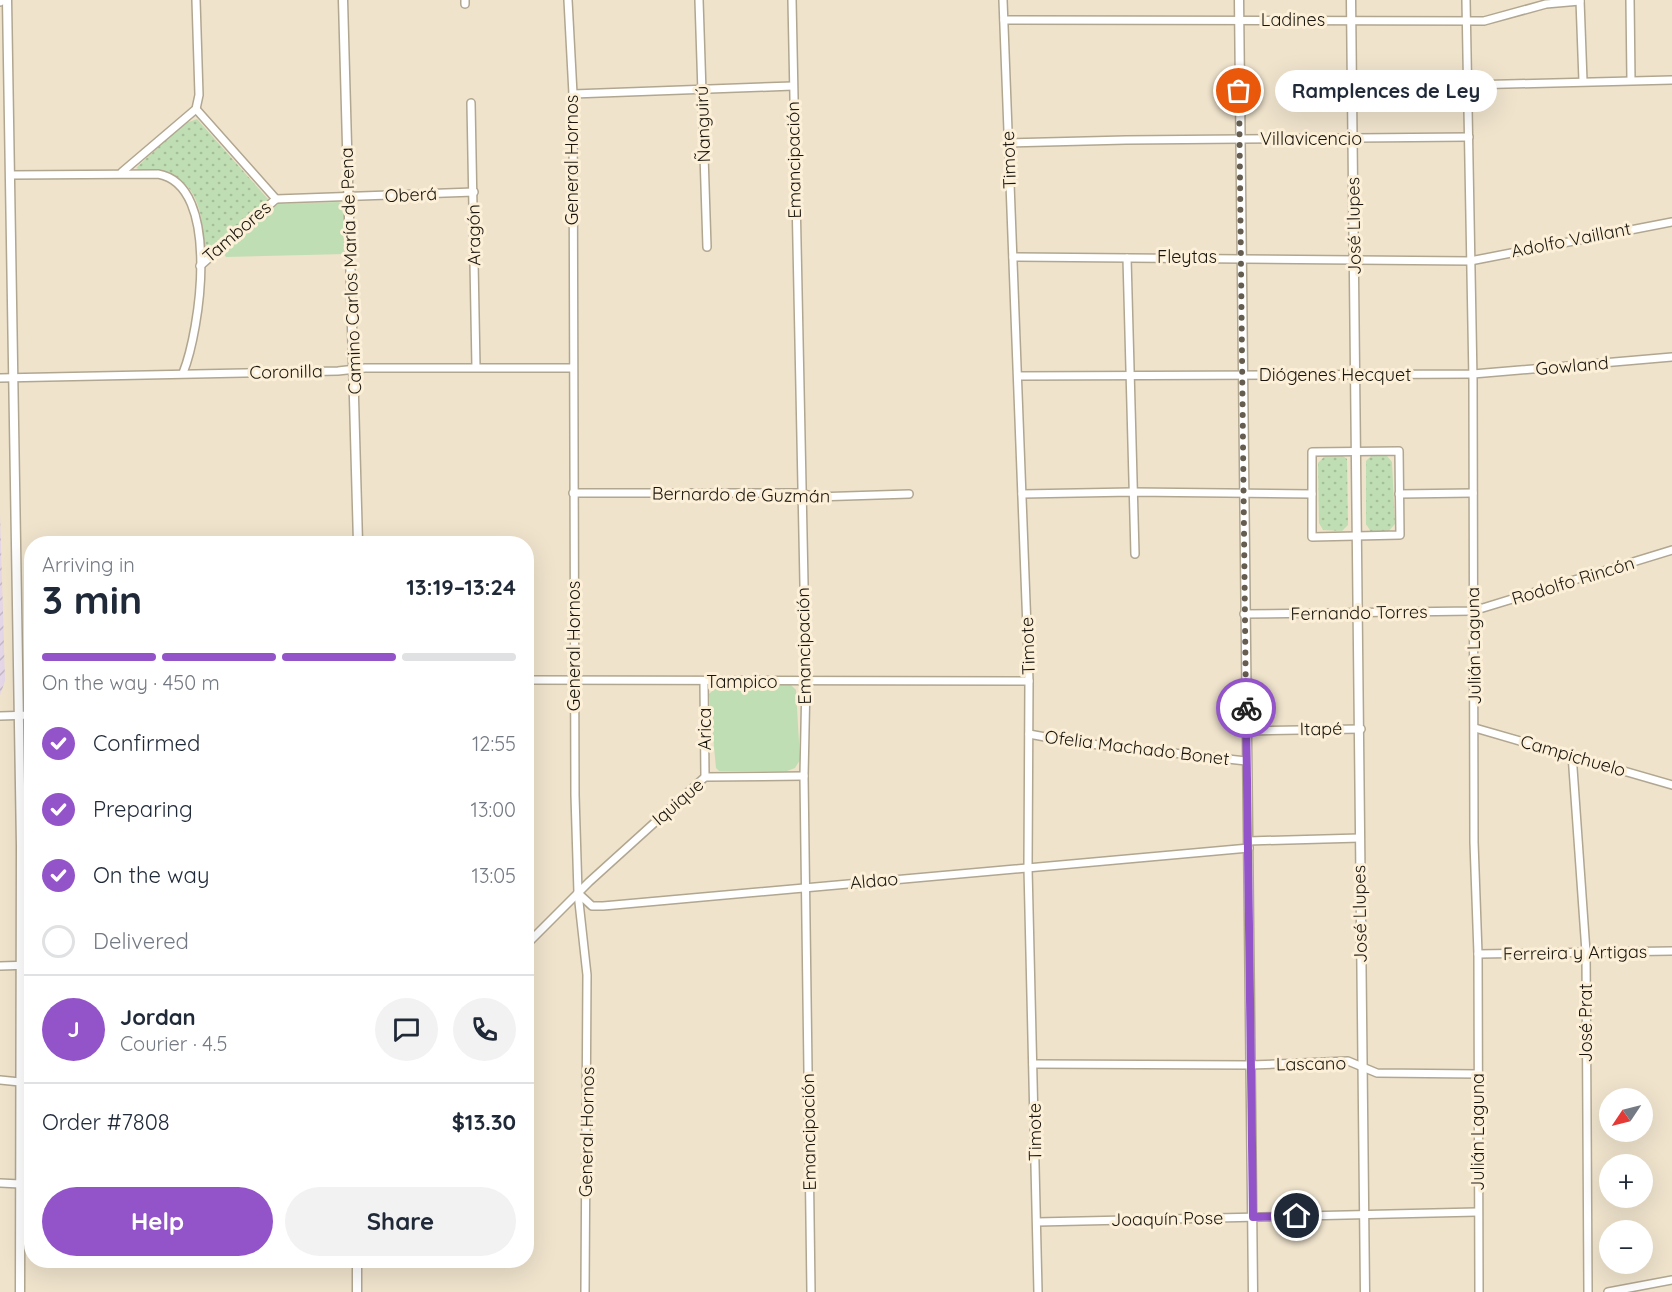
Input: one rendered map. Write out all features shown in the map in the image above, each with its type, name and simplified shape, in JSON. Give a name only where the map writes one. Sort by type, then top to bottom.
[{"type":"street","points":[[7,0],[18,716],[20,1292]]},
{"type":"street","points":[[122,172],[196,109],[199,95],[196,0]]},
{"type":"street","name":"Camino Carlos María de Pena","points":[[343,0],[358,536]]},
{"type":"street","name":"General Hornos","points":[[568,0],[573,94],[572,368],[578,893],[587,975],[585,1292]]},
{"type":"street","name":"Ñanguirú","points":[[699,0],[707,248]]},
{"type":"street","name":"Emancipación","points":[[792,0],[806,681],[804,776],[812,1292]]},
{"type":"street","name":"Timote","points":[[1003,0],[1029,681],[1028,868],[1038,1292]]},
{"type":"street","points":[[1239,0],[1253,1292]]},
{"type":"street","name":"José Llupes","points":[[1351,0],[1357,612],[1361,729],[1365,1292]]},
{"type":"street","name":"Julián Laguna","points":[[1466,0],[1473,374],[1474,842],[1478,954],[1479,1292]]},
{"type":"street","points":[[1580,0],[1583,81]]},
{"type":"street","name":"Ladines","points":[[1004,20],[1467,21],[1496,19],[1546,4],[1580,0]]},
{"type":"street","points":[[1630,0],[1631,80]]},
{"type":"street","points":[[1468,85],[1672,80]]},
{"type":"street","points":[[573,94],[793,86]]},
{"type":"street","name":"Aragón","points":[[471,103],[476,367]]},
{"type":"street","points":[[196,109],[276,199]]},
{"type":"street","name":"Villavicencio","points":[[1009,143],[1469,137]]},
{"type":"street","name":"Tambores","points":[[10,175],[122,172],[169,177],[188,195],[197,216],[200,266]]},
{"type":"street","name":"Oberá","points":[[276,199],[474,192]]},
{"type":"street","name":"Tambores","points":[[200,266],[276,199]]},
{"type":"street","name":"Adolfo Vaillant","points":[[1470,261],[1672,222]]},
{"type":"street","name":"Fleytas","points":[[1013,257],[1242,257],[1354,261],[1470,261]]},
{"type":"street","points":[[1127,258],[1135,554]]},
{"type":"street","points":[[183,374],[195,334],[200,266]]},
{"type":"street","name":"Gowland","points":[[1473,374],[1672,357]]},
{"type":"street","name":"Coronilla","points":[[0,378],[355,369],[572,368]]},
{"type":"street","name":"Diógenes Hecquet","points":[[1018,376],[1473,374]]},
{"type":"street","points":[[1399,451],[1400,535],[1312,537],[1312,494],[1312,452],[1399,451]]},
{"type":"street","points":[[1022,494],[1132,492],[1312,494]]},
{"type":"street","name":"Bernardo de Guzmán","points":[[573,493],[801,493],[814,496],[909,494]]},
{"type":"street","points":[[1399,494],[1473,493]]},
{"type":"street","name":"Rodolfo Rincón","points":[[1473,611],[1672,550]]},
{"type":"street","name":"Fernando Torres","points":[[1244,614],[1473,611]]},
{"type":"street","name":"Tampico","points":[[534,680],[1029,681]]},
{"type":"street","name":"Arica","points":[[704,682],[705,777]]},
{"type":"street","points":[[0,716],[24,716]]},
{"type":"street","name":"Campichuelo","points":[[1474,728],[1572,754],[1672,785]]},
{"type":"street","name":"Itapé","points":[[1246,731],[1361,729]]},
{"type":"street","name":"Ofelia Machado Bonet","points":[[1029,734],[1072,742],[1246,761]]},
{"type":"street","name":"José Prat","points":[[1572,754],[1586,952],[1587,1292]]},
{"type":"street","name":"Iquique","points":[[578,893],[705,777],[804,776]]},
{"type":"street","name":"Aldao","points":[[578,893],[592,906],[603,906],[1028,868],[1248,845],[1360,838]]},
{"type":"street","points":[[534,937],[578,893]]},
{"type":"street","name":"Ferreira y Artigas","points":[[1478,954],[1672,951]]},
{"type":"street","points":[[0,966],[24,965]]},
{"type":"street","name":"Lascano","points":[[1033,1064],[1251,1065],[1348,1061],[1377,1073],[1478,1074]]},
{"type":"street","points":[[0,1080],[20,1082]]},
{"type":"street","points":[[0,1183],[20,1184]]},
{"type":"street","name":"Joaquín Pose","points":[[1037,1222],[1477,1212]]},
{"type":"street","points":[[357,1268],[357,1292]]},
{"type":"street","points":[[1608,1292],[1672,1280]]},
{"type":"shaded area","points":[[0,512],[5,681],[0,695]]},
{"type":"green space","points":[[197,119],[268,199],[252,220],[208,254],[204,250],[201,215],[192,193],[185,184],[164,172],[136,168],[183,124]]},
{"type":"green space","points":[[338,202],[345,204],[346,254],[226,257],[222,251],[278,204]]},
{"type":"green space","points":[[1325,456],[1343,456],[1347,459],[1348,525],[1342,531],[1323,530],[1319,523],[1318,463]]},
{"type":"green space","points":[[1371,456],[1387,456],[1392,462],[1395,524],[1387,533],[1371,532],[1366,524],[1366,461]]},
{"type":"green space","points":[[719,685],[791,685],[796,690],[800,760],[795,768],[787,771],[719,771],[716,768],[709,694]]},
{"type":"way so far","points":[[1239,91],[1246,708]]},
{"type":"place","name":"Ramplences de Ley","points":[[1239,91]]},
{"type":"route","points":[[1246,708],[1253,1217],[1297,1216]]}]
